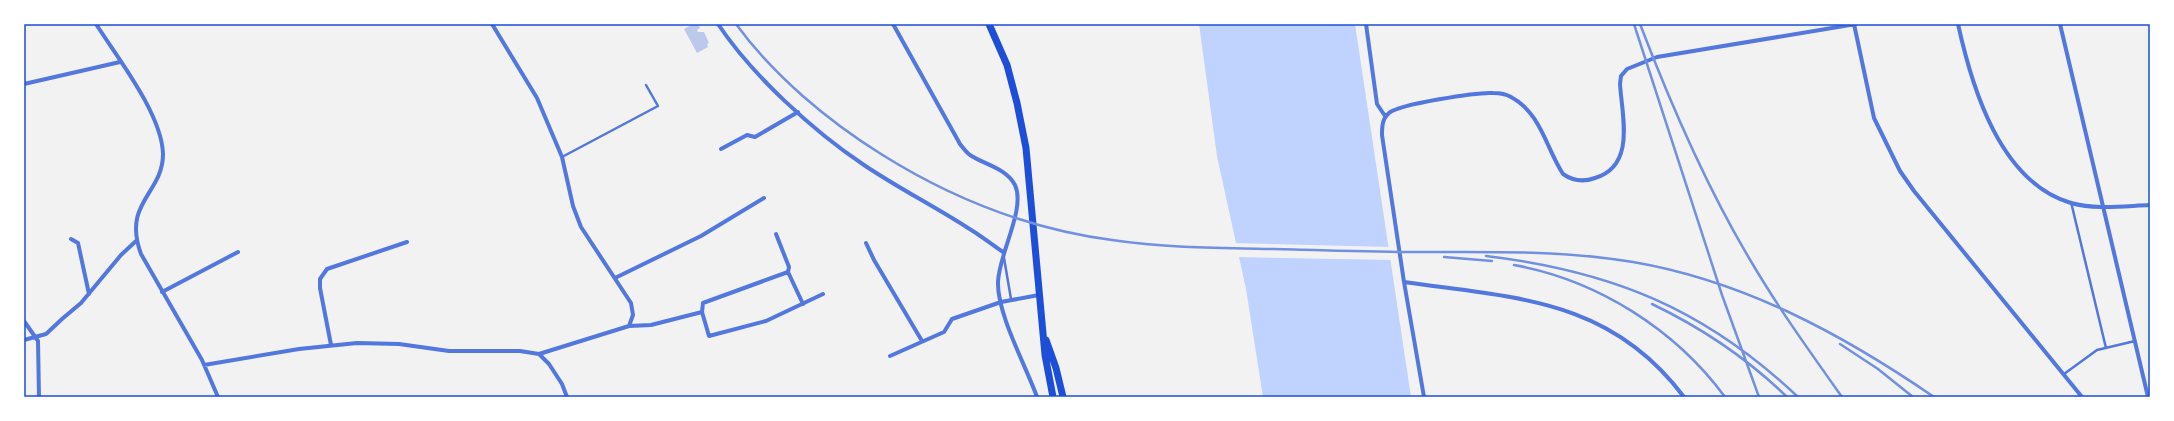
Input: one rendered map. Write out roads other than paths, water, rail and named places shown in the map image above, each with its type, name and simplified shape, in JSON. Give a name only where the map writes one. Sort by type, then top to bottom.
[{"type":"main road","points":[[989,24],[1007,65],[1017,103],[1026,148],[1047,371],[1054,397]]},
{"type":"main road","points":[[1043,334],[1056,368],[1063,397]]},
{"type":"street","points":[[96,24],[150,108],[161,140],[163,154],[161,166],[141,205],[135,222],[136,241],[141,254],[204,365],[218,397]]},
{"type":"street","points":[[492,24],[537,98],[562,157],[573,206],[581,227],[631,303],[634,315],[629,326]]},
{"type":"street","points":[[718,24],[726,37],[772,87],[798,112],[862,164],[969,228],[1003,252]]},
{"type":"street","points":[[893,24],[960,144],[969,154],[1004,173],[1013,181],[1016,187],[1018,208],[1003,252],[998,283],[1001,302],[1011,334],[1037,397]]},
{"type":"street","points":[[1366,24],[1377,104],[1385,116]]},
{"type":"street","points":[[1424,397],[1404,282],[1382,135],[1382,123],[1385,116],[1396,108],[1474,94],[1493,93],[1510,96],[1525,106],[1532,115],[1563,174],[1577,181],[1593,179],[1609,172],[1621,159],[1623,142],[1620,84],[1623,72],[1630,66],[1656,57],[1855,24],[1874,118],[1900,171],[1914,191],[2082,397]]},
{"type":"street","points":[[1958,24],[1978,96],[2000,139],[2013,159],[2032,181],[2042,189],[2071,202],[2086,206],[2150,205]]},
{"type":"street","points":[[2060,24],[2148,397]]},
{"type":"street","points":[[24,84],[120,62]]},
{"type":"street","points":[[720,149],[747,134],[754,137],[798,112]]},
{"type":"street","points":[[615,278],[688,243],[764,198]]},
{"type":"street","points":[[776,234],[789,267],[788,272],[803,304]]},
{"type":"street","points":[[72,239],[78,243],[89,294]]},
{"type":"street","points":[[24,340],[46,334],[89,294],[121,255],[136,241]]},
{"type":"street","points":[[331,345],[320,288],[320,279],[327,269],[407,242]]},
{"type":"street","points":[[866,242],[874,260],[922,341]]},
{"type":"street","points":[[162,292],[238,252]]},
{"type":"street","points":[[788,272],[703,303],[702,312],[709,336],[766,321],[823,294]]},
{"type":"street","points":[[1404,282],[1523,299],[1557,306],[1590,319],[1608,328],[1646,355],[1684,397]]},
{"type":"street","points":[[890,356],[944,332],[952,319],[1011,299],[1039,295]]},
{"type":"street","points":[[204,365],[299,349],[357,343],[399,344],[449,351],[520,351],[539,354],[629,326],[651,325],[702,312]]},
{"type":"street","points":[[24,320],[38,341],[39,397]]},
{"type":"street","points":[[539,354],[549,364],[562,384],[566,397]]},
{"type":"lane","points":[[562,157],[658,106],[646,85]]},
{"type":"lane","points":[[2071,202],[2106,348]]},
{"type":"lane","points":[[1003,252],[1011,299]]},
{"type":"lane","points":[[2064,374],[2097,350],[2135,341]]},
{"type":"water","points":[[1199,24],[1355,24],[1411,397],[1263,397],[1246,289],[1217,156]]},
{"type":"railway","points":[[736,24],[767,61],[802,96],[861,141],[908,170],[963,198],[1021,220],[1081,235],[1132,243],[1172,246],[1382,252],[1526,252],[1579,255],[1633,262],[1714,282],[1753,296],[1791,313],[1864,352],[1934,397]]},
{"type":"railway","points":[[1634,24],[1722,295],[1759,397]]},
{"type":"railway","points":[[1640,24],[1664,84],[1703,173],[1733,230],[1782,311],[1842,397]]},
{"type":"railway","points":[[1486,256],[1532,263],[1575,272],[1616,284],[1654,299],[1692,318],[1728,340],[1763,366],[1798,397]]},
{"type":"railway","points":[[1444,257],[1492,261]]},
{"type":"railway","points":[[1514,265],[1545,272],[1575,282],[1604,295],[1632,311],[1658,329],[1683,350],[1705,372],[1725,397]]},
{"type":"railway","points":[[1652,304],[1689,323],[1723,345],[1756,369],[1787,397]]},
{"type":"railway","points":[[1840,344],[1878,369],[1913,397]]}]
